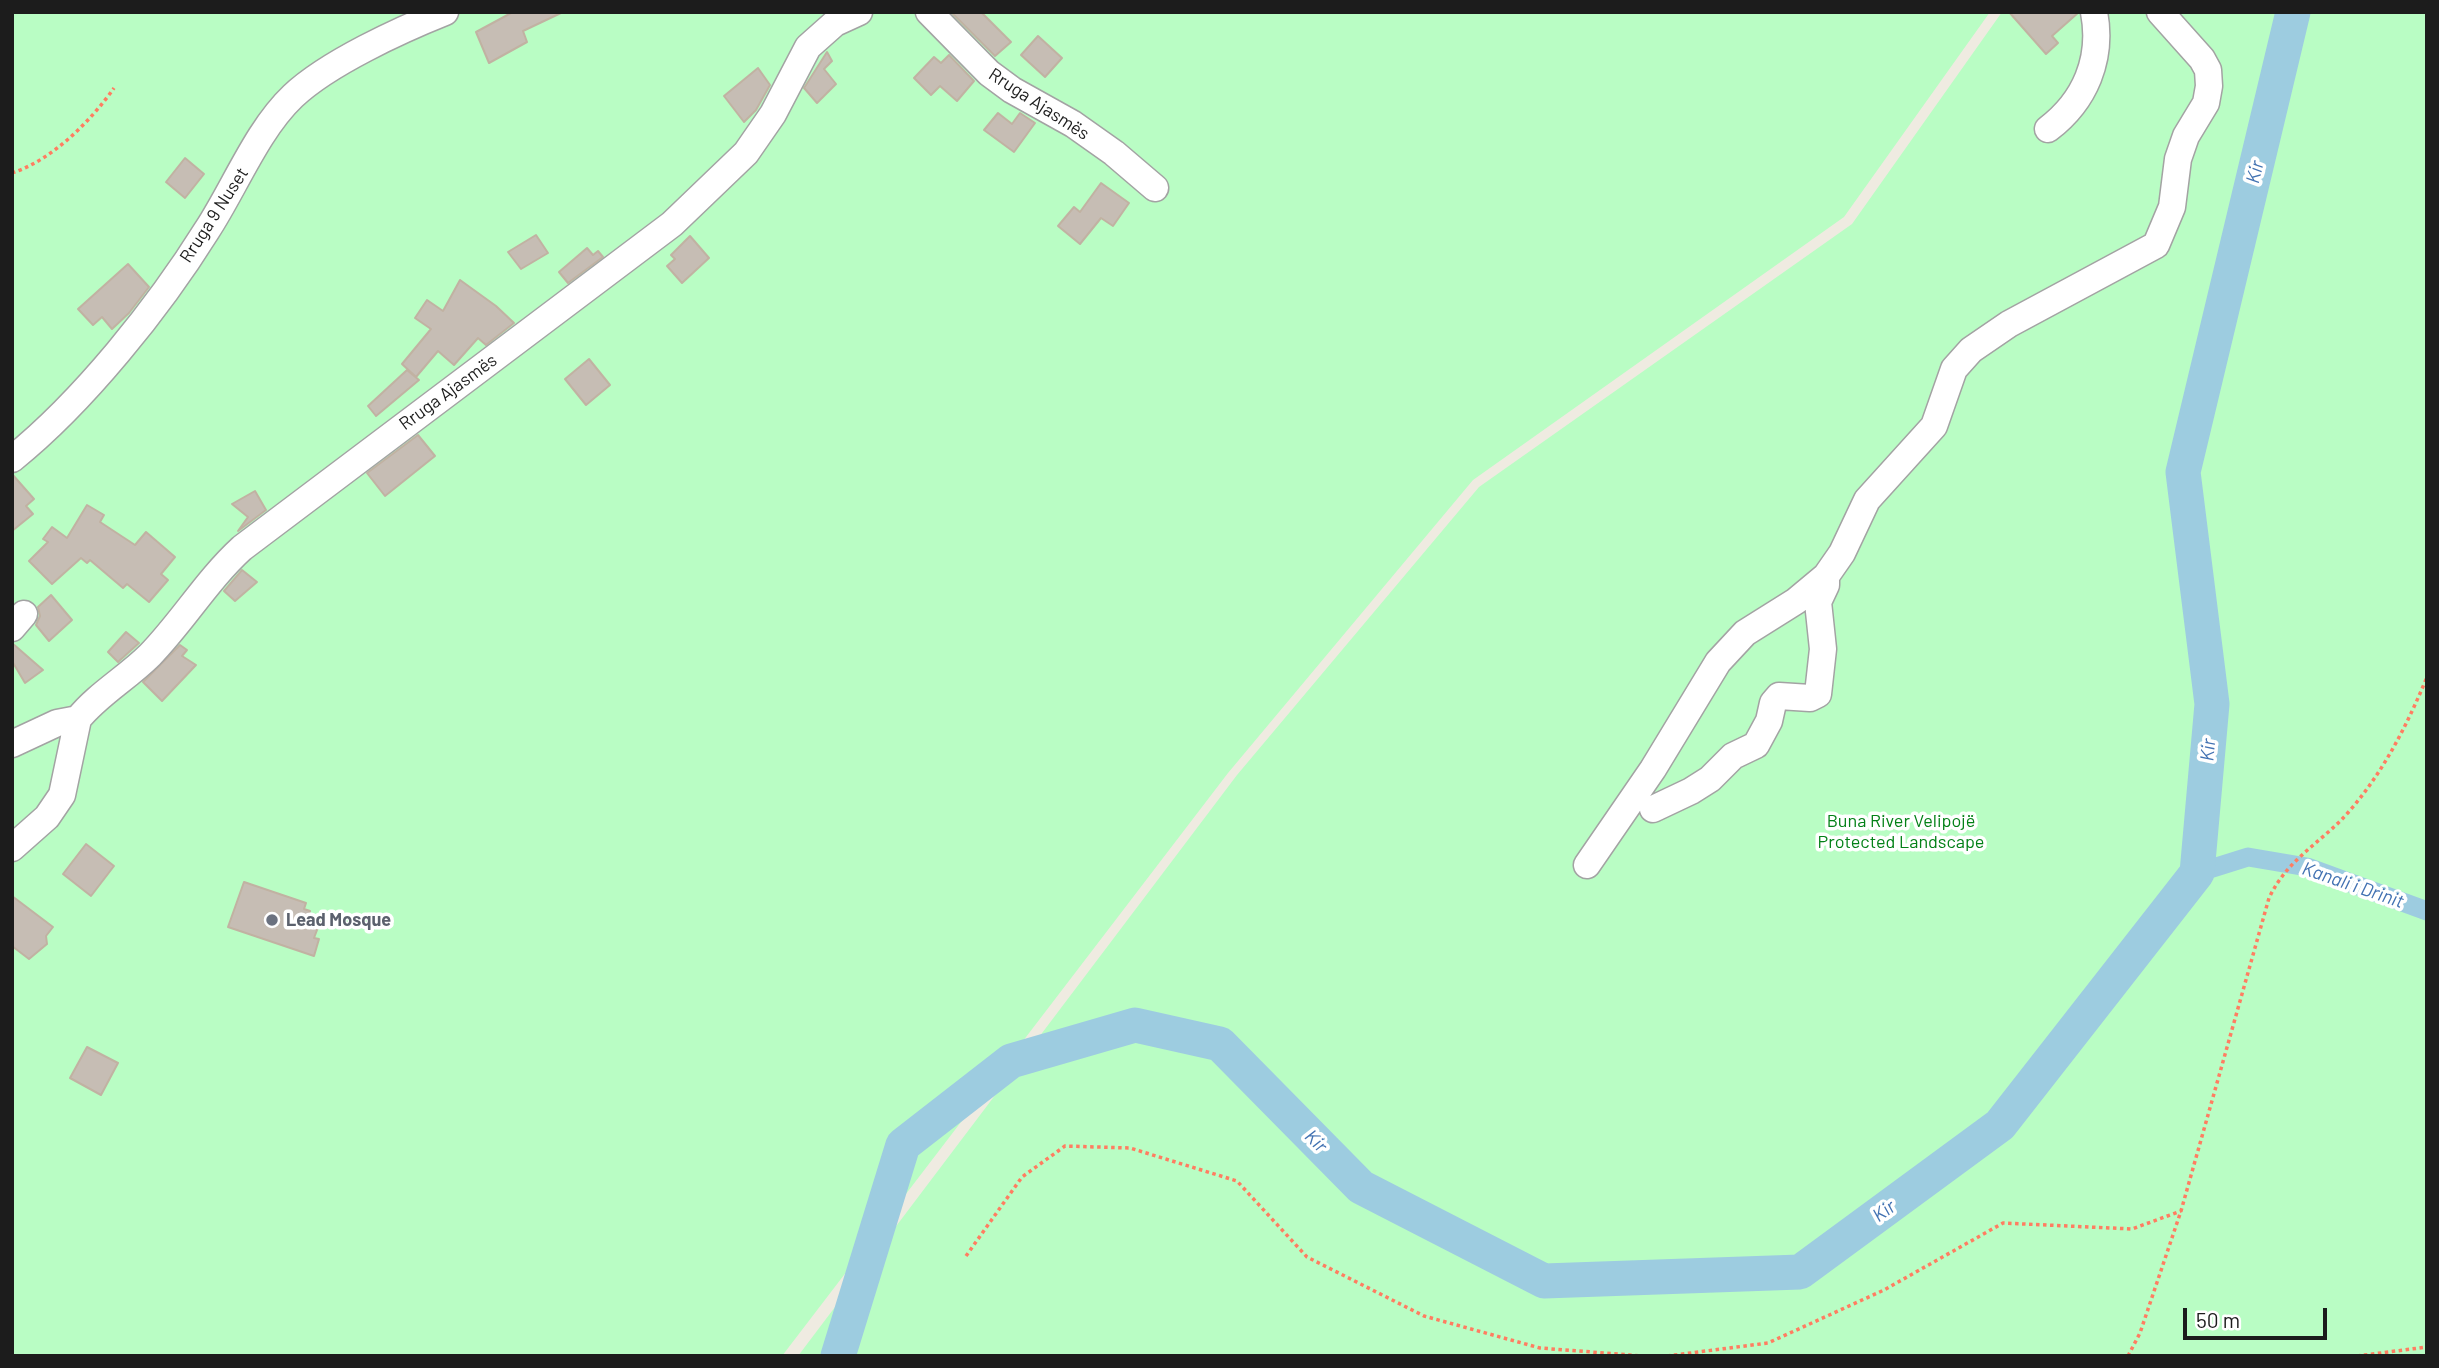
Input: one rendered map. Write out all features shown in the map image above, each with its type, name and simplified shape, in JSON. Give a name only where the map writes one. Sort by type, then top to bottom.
[{"type":"street","name":"Rruga 9 Nuset","points":[[12,459],[64,411],[136,328],[204,236],[260,141],[291,98],[328,71],[413,25],[445,12]]},
{"type":"street","name":"Rruga Ajasmës","points":[[12,744],[57,723],[78,719],[90,704],[148,657],[222,568],[243,548],[672,224],[746,153],[773,114],[808,47],[835,23],[859,12]]},
{"type":"street","name":"Rruga Ajasmës","points":[[929,12],[989,73],[1012,90],[1073,124],[1114,153],[1155,188]]},
{"type":"street","points":[[2048,130],[2066,115],[2086,87],[2095,54],[2094,12]]},
{"type":"street","points":[[1587,865],[1653,769],[1718,662],[1745,633],[1796,601],[1826,576],[1842,553],[1867,500],[1934,426],[1954,369],[1971,350],[2009,324],[2157,245],[2172,207],[2178,159],[2186,136],[2206,103],[2209,86],[2208,70],[2202,59],[2160,12]]},
{"type":"street","points":[[1653,809],[1691,792],[1710,779],[1732,756],[1756,744],[1769,721],[1773,702],[1779,696],[1810,698],[1818,694],[1823,649],[1818,602],[1826,585],[1826,576]]},
{"type":"street","points":[[12,848],[47,817],[62,795],[78,719]]},
{"type":"path","points":[[12,173],[31,167],[55,150],[114,88]]},
{"type":"path","points":[[2128,1356],[2140,1333],[2181,1211],[2269,898],[2278,880],[2302,852],[2322,838],[2353,808],[2405,729],[2427,677]]},
{"type":"path","points":[[966,1256],[1022,1177],[1065,1146],[1130,1149],[1237,1181],[1307,1257],[1424,1317],[1540,1349],[1643,1356]]},
{"type":"path","points":[[1667,1356],[1768,1343],[1884,1290],[2003,1223],[2132,1229],[2181,1211]]},
{"type":"path","points":[[2357,1356],[2427,1347]]},
{"type":"green space","points":[[12,12],[1990,12],[1844,217],[1473,480],[1228,773],[782,1356],[12,1356]]},
{"type":"green space","name":"Buna River Velipojë Protected Landscape","points":[[2002,12],[2427,12],[2427,1356],[798,1356],[1237,775],[1479,487],[1852,224]]},
{"type":"building","points":[[513,12],[563,12],[523,31],[527,42],[489,63],[476,32]]},
{"type":"building","points":[[951,12],[981,12],[1011,42],[995,56]]},
{"type":"building","points":[[2009,12],[2079,12],[2052,36],[2058,43],[2046,54]]},
{"type":"building","points":[[1038,36],[1062,58],[1045,77],[1021,55]]},
{"type":"building","points":[[827,52],[832,61],[824,69],[836,84],[817,103],[804,88]]},
{"type":"building","points":[[949,55],[974,81],[957,101],[940,86],[931,95],[914,78],[934,57],[941,63]]},
{"type":"building","points":[[758,68],[770,85],[756,110],[744,122],[724,96]]},
{"type":"building","points":[[998,113],[1012,124],[1020,113],[1035,123],[1014,152],[984,130]]},
{"type":"building","points":[[185,158],[204,174],[185,198],[166,182]]},
{"type":"building","points":[[1101,183],[1129,203],[1113,226],[1101,218],[1080,244],[1058,226],[1074,207],[1080,212]]},
{"type":"building","points":[[536,235],[548,253],[521,269],[508,252]]},
{"type":"building","points":[[690,236],[709,258],[682,283],[667,266],[675,259],[671,255]]},
{"type":"building","points":[[587,248],[593,255],[598,251],[603,257],[568,283],[559,272]]},
{"type":"building","points":[[128,264],[149,287],[129,313],[112,329],[102,317],[93,325],[78,309]]},
{"type":"building","points":[[460,280],[514,323],[486,345],[478,338],[454,365],[438,351],[416,377],[402,364],[431,329],[415,318],[427,300],[443,311]]},
{"type":"building","points":[[589,359],[610,385],[586,405],[565,379]]},
{"type":"building","points":[[407,370],[419,380],[376,416],[368,406]]},
{"type":"building","points":[[418,435],[435,456],[385,496],[367,473]]},
{"type":"building","points":[[12,474],[34,499],[26,506],[33,514],[12,531]]},
{"type":"building","points":[[255,491],[266,510],[238,531],[248,517],[232,504]]},
{"type":"building","points":[[87,505],[104,515],[100,522],[135,545],[146,532],[175,557],[161,574],[168,580],[149,602],[127,584],[123,588],[90,560],[87,563],[81,558],[52,584],[29,561],[48,542],[43,539],[52,527],[67,538]]},
{"type":"building","points":[[242,570],[257,582],[235,601],[224,591]]},
{"type":"building","points":[[51,595],[72,620],[49,641],[36,625],[40,616],[38,607]]},
{"type":"building","points":[[126,632],[139,643],[118,662],[108,652]]},
{"type":"building","points":[[12,643],[43,670],[25,683],[12,661]]},
{"type":"building","points":[[180,645],[187,650],[182,656],[196,665],[162,701],[143,682]]},
{"type":"building","points":[[86,844],[114,866],[91,896],[63,874]]},
{"type":"building","name":"Lead Mosque","points":[[244,882],[306,903],[304,909],[310,911],[308,918],[320,922],[314,938],[319,939],[314,956],[228,927]]},
{"type":"building","points":[[12,896],[53,927],[46,936],[47,944],[29,959],[12,946]]},
{"type":"building","points":[[87,1047],[118,1063],[101,1095],[70,1078]]},
{"type":"waterway","name":"Kir","points":[[838,1356],[903,1145],[1011,1061],[1135,1025],[1220,1044],[1361,1187],[1544,1281],[1800,1272],[2000,1125],[2197,873],[2212,704],[2183,472],[2293,12]]},
{"type":"waterway","name":"Kanali i Drinit","points":[[2197,873],[2248,857],[2307,867],[2427,911]]},
{"type":"place","name":"Lead Mosque","points":[[272,920]]}]
